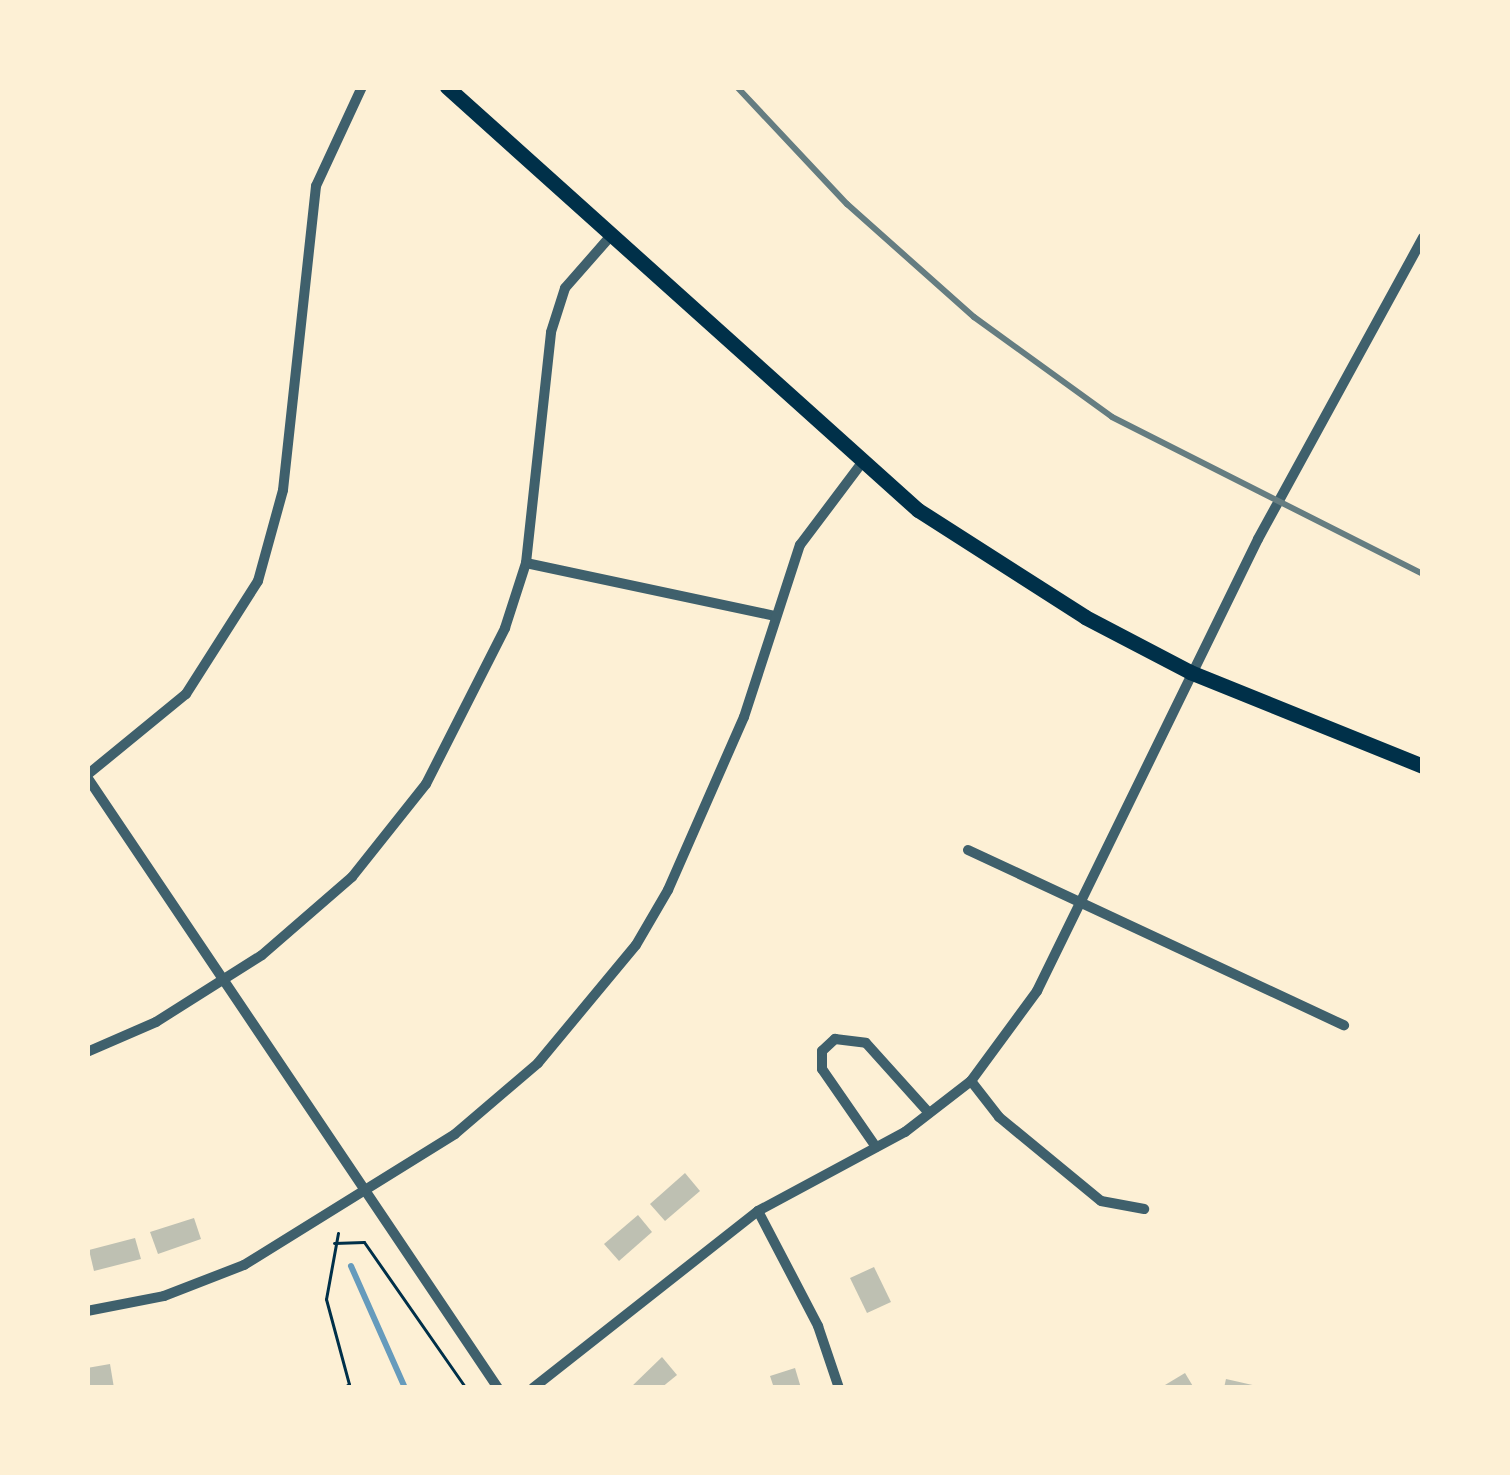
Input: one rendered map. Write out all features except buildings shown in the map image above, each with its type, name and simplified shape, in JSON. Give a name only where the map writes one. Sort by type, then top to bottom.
[{"type":"main road","points":[[447,87],[608,239],[861,464],[1000,566],[1190,672],[1423,766]]},
{"type":"street","points":[[362,87],[316,186],[283,490],[258,581],[186,694],[87,776],[498,1388]]},
{"type":"street","points":[[532,1388],[758,1211],[876,1148],[970,1081],[1037,991],[1190,672],[1423,237]]},
{"type":"street","points":[[87,1052],[224,983],[352,877],[426,784],[506,628],[526,563],[551,332],[566,288],[608,239]]},
{"type":"street","points":[[87,1311],[164,1296],[244,1265],[366,1195],[455,1134],[538,1063],[636,945],[704,823],[800,545],[861,464]]},
{"type":"street","points":[[526,563],[775,616]]},
{"type":"street","points":[[968,850],[1344,1025]]},
{"type":"street","points":[[876,1148],[822,1069],[822,1051],[835,1040],[866,1043],[929,1113]]},
{"type":"street","points":[[970,1081],[999,1117],[1101,1201],[1144,1209]]},
{"type":"street","points":[[758,1211],[818,1326],[839,1388]]},
{"type":"path","points":[[338,1233],[326,1299],[347,1387]]},
{"type":"path","points":[[334,1244],[364,1242],[466,1388]]},
{"type":"waterway","points":[[351,1266],[405,1388]]},
{"type":"railway","points":[[737,87],[847,204],[974,317],[1112,417],[1423,574]]}]
